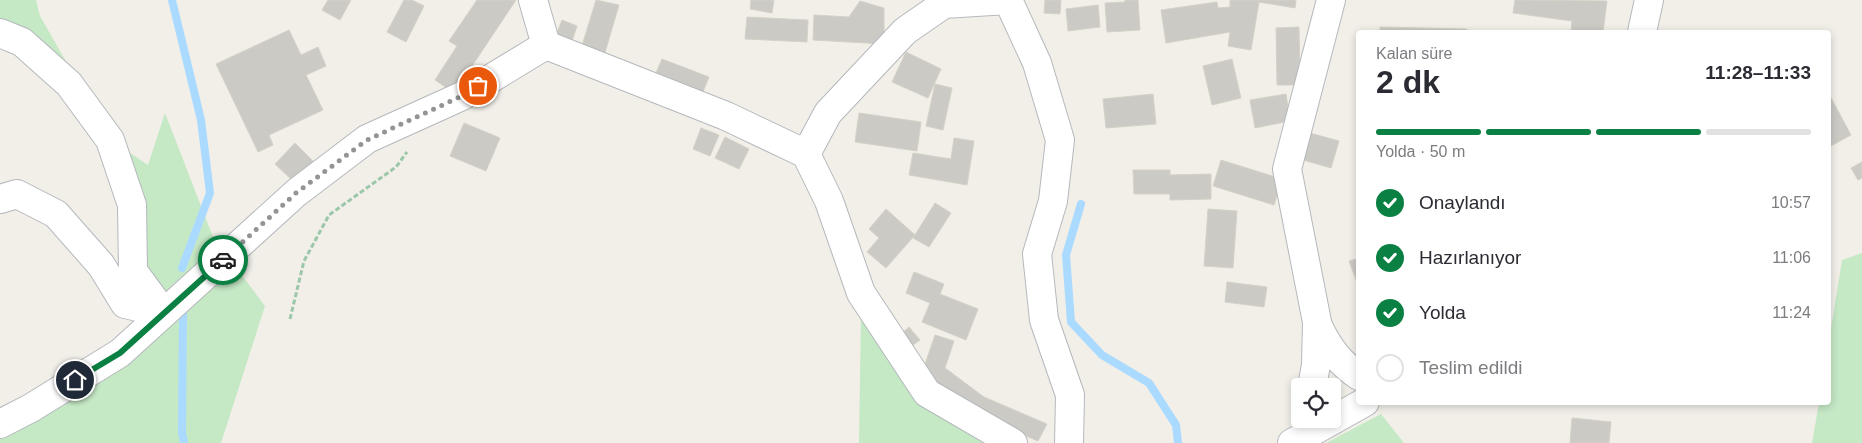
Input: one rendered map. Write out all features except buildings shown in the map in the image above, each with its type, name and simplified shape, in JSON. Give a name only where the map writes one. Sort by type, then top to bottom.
[{"type":"street","points":[[533,0],[546,45]]},
{"type":"street","points":[[806,154],[828,113],[905,31],[944,4],[1008,0],[1037,63],[1060,140],[1053,201],[1037,254],[1044,320],[1070,395],[1069,443]]},
{"type":"street","points":[[1314,378],[1316,365],[1317,322],[1286,169],[1331,0]]},
{"type":"street","points":[[1642,30],[1649,0]]},
{"type":"street","points":[[0,33],[22,42],[69,84],[110,140],[132,205],[133,271],[164,313]]},
{"type":"street","points":[[546,45],[726,116],[806,154],[829,201],[861,293],[927,393],[1013,443]]},
{"type":"street","points":[[0,424],[31,408],[120,353],[296,193],[367,140],[462,96],[546,45]]},
{"type":"street","points":[[0,199],[17,194],[56,214],[101,265],[125,304],[164,313]]},
{"type":"street","points":[[1317,322],[1330,348],[1342,363],[1356,374]]},
{"type":"street","points":[[1298,434],[1359,405]]},
{"type":"path","points":[[290,319],[304,261],[329,215],[396,167],[412,145]]},
{"type":"green space","points":[[0,0],[36,0],[40,16],[77,81],[0,24]]},
{"type":"green space","points":[[165,113],[213,237],[200,269],[164,301],[141,270],[120,146],[148,165]]},
{"type":"green space","points":[[1862,253],[1862,443],[1812,443],[1819,405],[1831,405],[1831,329],[1842,260]]},
{"type":"green space","points":[[231,261],[265,306],[221,443],[0,443],[0,433]]},
{"type":"green space","points":[[861,315],[993,443],[859,443]]},
{"type":"green space","points":[[1381,414],[1404,443],[1326,443]]},
{"type":"waterway","points":[[172,0],[201,120],[210,193],[182,268]]},
{"type":"waterway","points":[[1081,204],[1066,255],[1071,322],[1102,355],[1149,383],[1176,425],[1178,443]]},
{"type":"waterway","points":[[183,310],[182,432],[184,443]]},
{"type":"way so far","points":[[223,260],[296,193],[367,140],[462,96],[478,86]]},
{"type":"route","points":[[75,380],[120,353],[223,260]]}]
